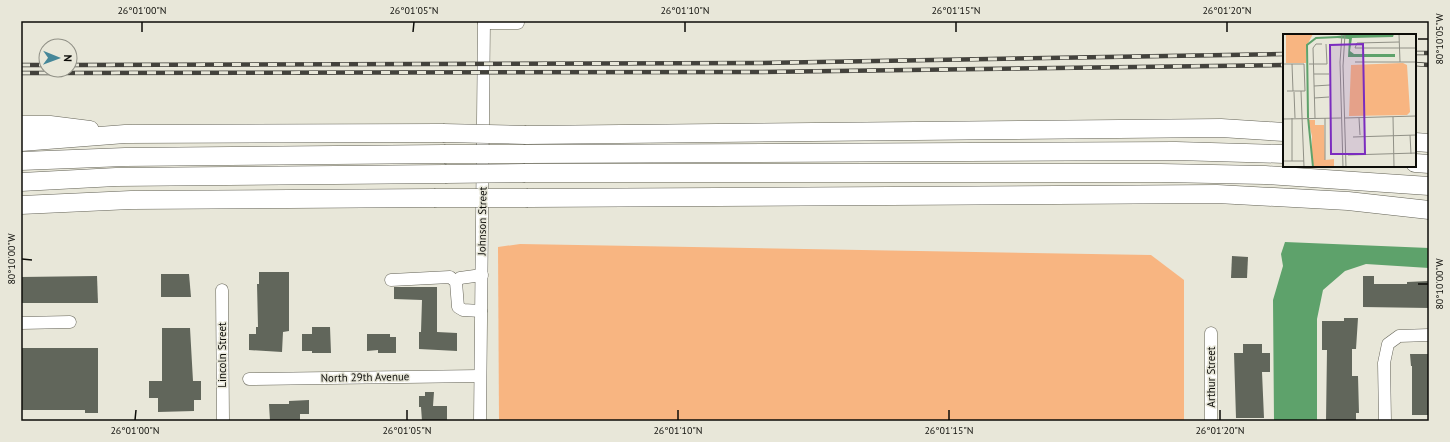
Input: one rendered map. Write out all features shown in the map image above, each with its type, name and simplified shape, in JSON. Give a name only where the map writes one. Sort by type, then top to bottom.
[{"type":"highway","points":[[21,125],[50,125],[125,134]]},
{"type":"highway","points":[[21,142],[125,134],[443,133],[526,135],[1221,128],[1283,132]]},
{"type":"highway","points":[[1416,142],[1429,144]]},
{"type":"highway","points":[[21,161],[125,157],[444,154],[1176,151],[1283,154]]},
{"type":"highway","points":[[1416,163],[1429,164]]},
{"type":"highway","points":[[21,182],[123,177],[445,174],[1161,173],[1265,175],[1429,186]]},
{"type":"highway","points":[[21,205],[131,200],[1217,194],[1348,201],[1429,210]]},
{"type":"street","points":[[484,22],[518,23],[518,21]]},
{"type":"street","name":"Johnson Street","points":[[480,421],[484,22]]},
{"type":"street","points":[[456,282],[460,278],[482,275]]},
{"type":"street","points":[[391,280],[450,277],[456,282],[458,307],[463,310],[481,311]]},
{"type":"street","name":"Lincoln Street","points":[[222,290],[223,421]]},
{"type":"street","points":[[21,323],[70,322]]},
{"type":"street","name":"Arthur Street","points":[[1211,333],[1211,421]]},
{"type":"street","points":[[1385,421],[1384,363],[1388,344],[1399,336],[1429,335]]},
{"type":"street","name":"North 29th Avenue","points":[[249,379],[480,376]]},
{"type":"shaded area","points":[[1285,242],[1429,248],[1429,268],[1366,264],[1345,271],[1323,290],[1317,319],[1317,421],[1274,421],[1273,300],[1283,266],[1281,254]]},
{"type":"shaded area","points":[[520,244],[1151,255],[1184,280],[1184,421],[499,421],[498,247]]},
{"type":"building","points":[[1232,256],[1248,257],[1247,278],[1231,278]]},
{"type":"building","points":[[259,272],[289,272],[289,331],[283,332],[282,352],[249,350],[249,334],[256,334],[256,327],[258,327],[257,284],[259,284]]},
{"type":"building","points":[[161,274],[189,274],[191,297],[161,297]]},
{"type":"building","points":[[97,276],[98,303],[21,303],[21,277]]},
{"type":"building","points":[[1363,276],[1374,276],[1374,284],[1407,284],[1407,282],[1429,281],[1429,308],[1363,307]]},
{"type":"building","points":[[394,287],[437,287],[437,332],[457,333],[457,351],[419,349],[422,300],[394,299]]},
{"type":"building","points":[[1344,318],[1358,318],[1356,349],[1352,349],[1352,376],[1358,376],[1359,413],[1356,413],[1356,421],[1326,421],[1327,350],[1322,350],[1322,321],[1344,321]]},
{"type":"building","points":[[312,327],[330,327],[331,353],[312,353],[312,351],[302,351],[302,334],[312,334]]},
{"type":"building","points":[[162,328],[190,328],[193,381],[201,381],[201,400],[194,400],[194,411],[158,412],[158,398],[149,398],[149,381],[162,381]]},
{"type":"building","points":[[367,334],[390,334],[390,337],[396,337],[396,353],[378,353],[378,350],[367,351]]},
{"type":"building","points":[[1243,344],[1262,344],[1262,353],[1270,353],[1270,372],[1262,372],[1264,418],[1236,418],[1234,353],[1243,353]]},
{"type":"building","points":[[21,348],[98,348],[98,413],[85,413],[85,410],[21,410]]},
{"type":"building","points":[[1410,354],[1429,354],[1429,415],[1412,415],[1412,366]]},
{"type":"building","points":[[425,392],[434,392],[433,406],[447,406],[447,421],[422,421],[421,407],[419,407],[419,396],[425,396]]},
{"type":"building","points":[[309,400],[309,414],[300,414],[300,421],[270,421],[269,404],[289,404],[289,401]]},
{"type":"railway","points":[[1416,53],[1429,53]]},
{"type":"railway","points":[[78,65],[759,63],[1283,54]]},
{"type":"railway","points":[[1416,64],[1429,65]]},
{"type":"railway","points":[[21,65],[38,65]]},
{"type":"railway","points":[[21,73],[759,72],[1283,65]]}]
